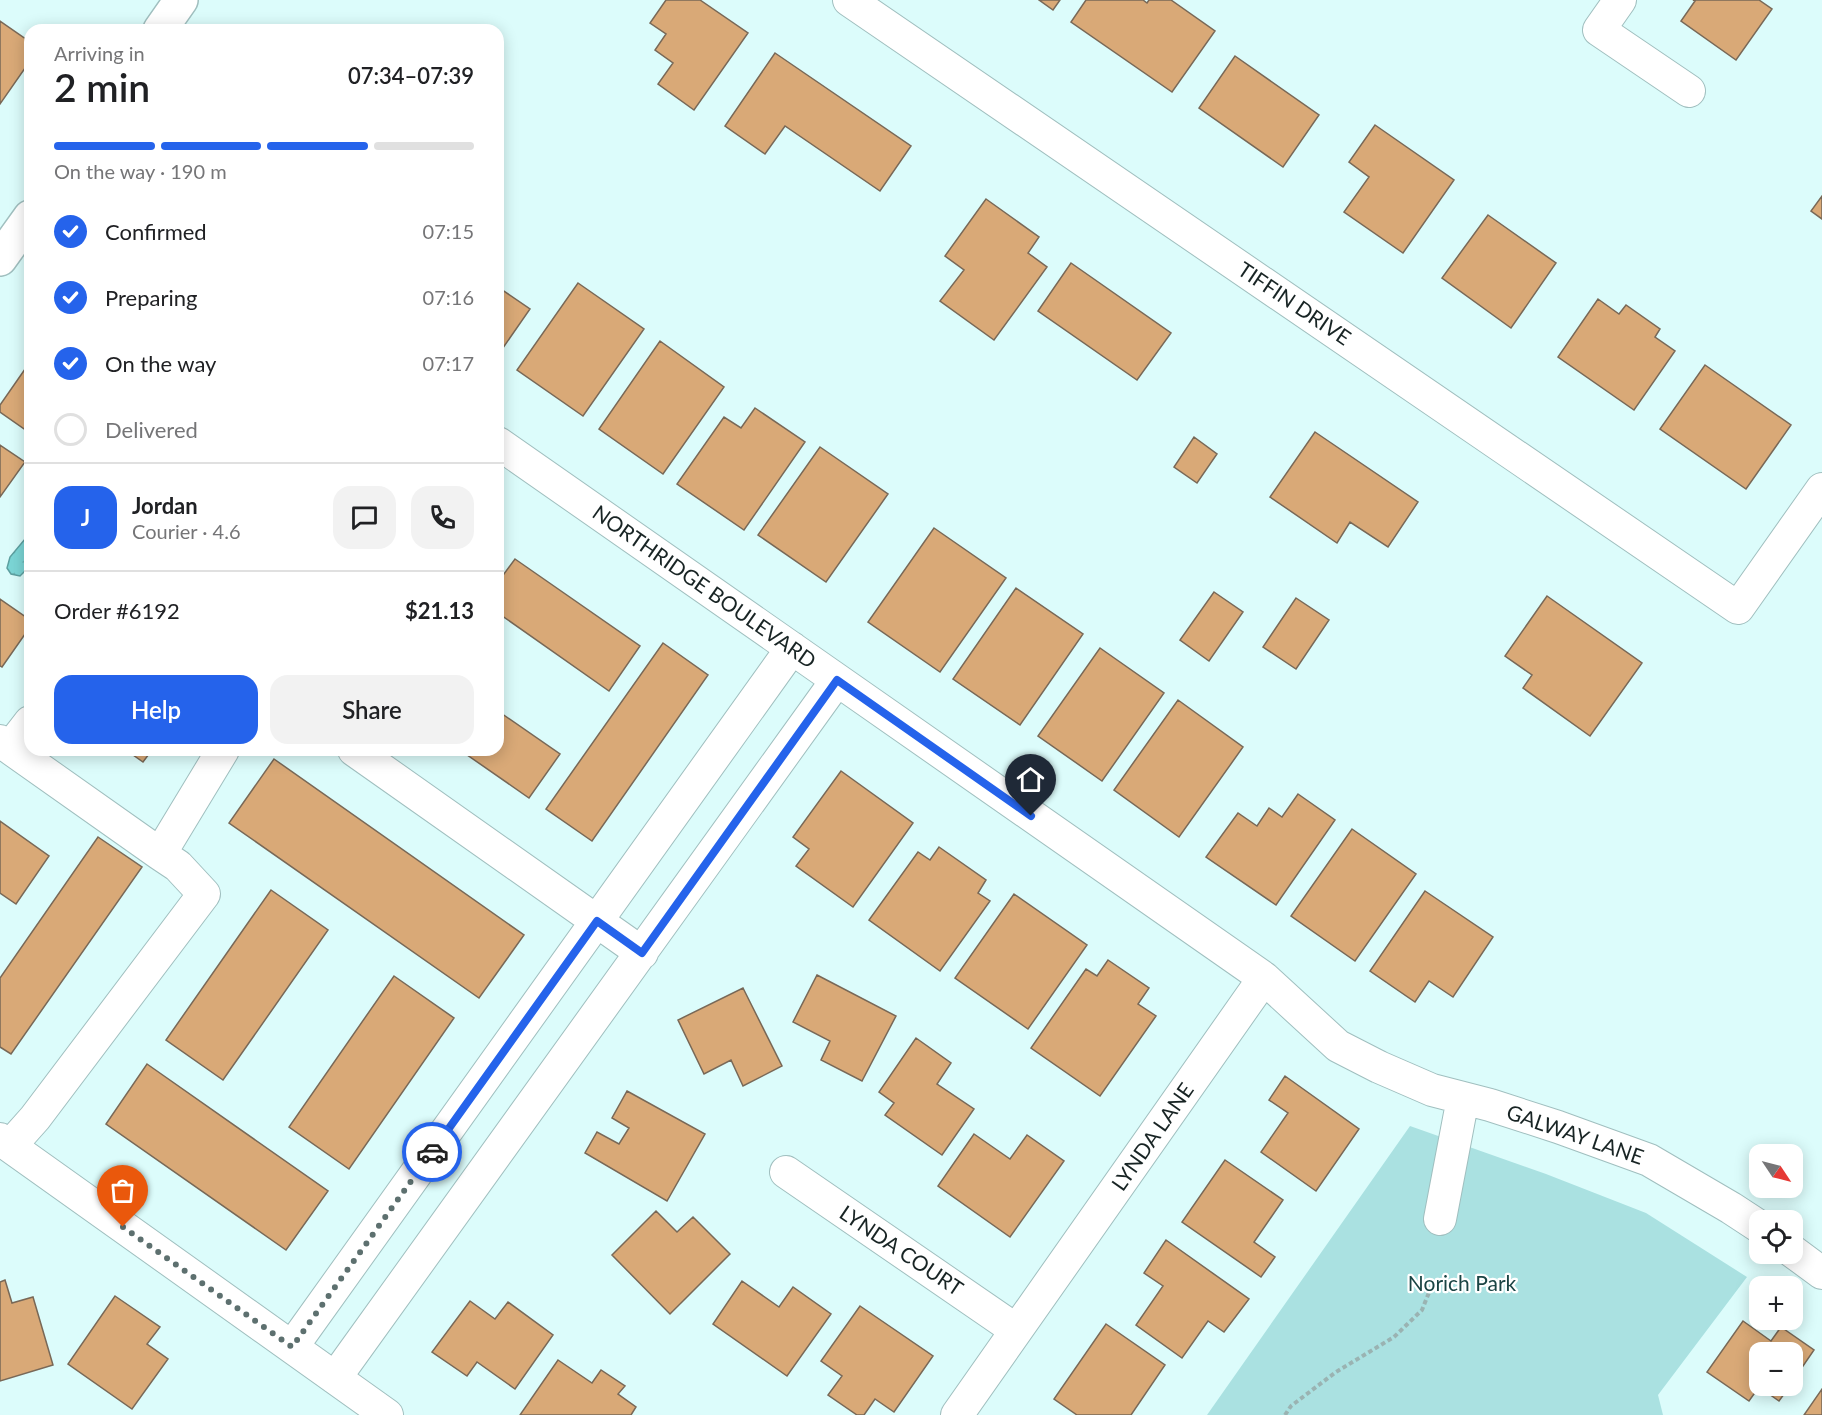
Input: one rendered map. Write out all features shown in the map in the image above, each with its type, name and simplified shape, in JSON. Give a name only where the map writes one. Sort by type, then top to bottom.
[{"type":"main road","points":[[164,24],[180,0]]},
{"type":"main road","points":[[0,259],[24,225]]},
{"type":"street","name":"TIFFIN DRIVE","points":[[849,0],[1738,608],[1822,489]]},
{"type":"street","points":[[1620,0],[1599,30],[1689,91]]},
{"type":"street","name":"NORTHRIDGE BOULEVARD","points":[[504,447],[1264,978]]},
{"type":"street","points":[[292,1347],[792,648]]},
{"type":"street","points":[[335,1378],[837,680]]},
{"type":"street","points":[[24,728],[5,745],[178,866],[204,894],[35,1118],[5,1143],[387,1415]]},
{"type":"street","points":[[160,854],[219,756]]},
{"type":"street","points":[[363,756],[642,953]]},
{"type":"street","name":"GALWAY LANE","points":[[1264,978],[1338,1046],[1379,1067],[1432,1090],[1558,1127],[1649,1160],[1749,1220]]},
{"type":"street","name":"LYNDA LANE","points":[[957,1415],[1264,978]]},
{"type":"street","points":[[1440,1219],[1463,1098]]},
{"type":"street","name":"LYNDA COURT","points":[[786,1172],[1016,1330]]},
{"type":"street","points":[[1803,1259],[1822,1273]]},
{"type":"path","points":[[1285,1415],[1291,1406],[1336,1372],[1394,1337],[1422,1310],[1432,1285]]},
{"type":"green space","name":"Norich Park","points":[[1410,1126],[1546,1174],[1646,1213],[1747,1277],[1658,1395],[1663,1415],[1207,1415]]},
{"type":"water","points":[[24,540],[24,572],[20,576],[11,574],[7,568],[10,557]]},
{"type":"building","points":[[666,0],[700,0],[748,33],[694,110],[658,84],[673,63],[655,50],[666,34],[650,23]]},
{"type":"building","points":[[1039,0],[1060,0],[1053,10]]},
{"type":"building","points":[[1086,0],[1143,0],[1147,3],[1149,0],[1171,0],[1215,31],[1172,92],[1071,22]]},
{"type":"building","points":[[1693,0],[1759,0],[1772,9],[1736,60],[1681,21],[1695,1]]},
{"type":"building","points":[[0,21],[24,38],[24,70],[0,104]]},
{"type":"building","points":[[775,53],[911,146],[880,191],[785,126],[765,154],[725,126]]},
{"type":"building","points":[[1235,56],[1319,115],[1283,167],[1199,108]]},
{"type":"building","points":[[1375,125],[1454,180],[1403,253],[1344,212],[1369,177],[1349,162]]},
{"type":"building","points":[[1822,196],[1822,219],[1811,211]]},
{"type":"building","points":[[986,199],[1039,237],[1028,253],[1047,267],[994,340],[940,301],[964,270],[945,256]]},
{"type":"building","points":[[1488,215],[1556,263],[1511,328],[1442,278]]},
{"type":"building","points":[[1071,263],[1171,333],[1137,380],[1038,311]]},
{"type":"building","points":[[578,283],[644,329],[583,416],[517,370]]},
{"type":"building","points":[[504,291],[530,309],[504,346]]},
{"type":"building","points":[[1598,299],[1619,314],[1626,305],[1660,329],[1655,337],[1675,351],[1634,410],[1558,357]]},
{"type":"building","points":[[660,341],[724,387],[663,474],[599,429]]},
{"type":"building","points":[[1705,365],[1791,425],[1746,489],[1660,429]]},
{"type":"building","points":[[24,371],[24,429],[0,412],[0,405]]},
{"type":"building","points":[[755,408],[805,442],[744,530],[677,484],[724,417],[741,428]]},
{"type":"building","points":[[1315,432],[1418,502],[1388,547],[1350,522],[1337,543],[1270,497]]},
{"type":"building","points":[[1194,437],[1217,454],[1197,483],[1174,467]]},
{"type":"building","points":[[0,445],[24,463],[0,497]]},
{"type":"building","points":[[820,447],[888,494],[826,582],[758,535]]},
{"type":"building","points":[[934,528],[1006,578],[940,672],[868,622]]},
{"type":"building","points":[[515,559],[640,646],[609,691],[504,617],[504,574]]},
{"type":"building","points":[[1016,588],[1083,634],[1020,725],[953,679]]},
{"type":"building","points":[[1214,592],[1243,612],[1209,661],[1180,640]]},
{"type":"building","points":[[1547,596],[1642,663],[1590,736],[1523,688],[1532,675],[1505,656]]},
{"type":"building","points":[[1296,598],[1329,620],[1296,669],[1263,647]]},
{"type":"building","points":[[0,599],[24,616],[24,636],[2,667],[0,666]]},
{"type":"building","points":[[663,643],[708,675],[592,841],[546,809]]},
{"type":"building","points":[[1100,648],[1164,693],[1102,781],[1038,736]]},
{"type":"building","points":[[1178,700],[1243,747],[1179,837],[1114,790]]},
{"type":"building","points":[[504,715],[560,754],[529,798],[469,756],[504,756]]},
{"type":"building","points":[[134,756],[148,756],[143,762]]},
{"type":"building","points":[[274,759],[524,935],[479,998],[229,823]]},
{"type":"building","points":[[841,771],[913,823],[853,907],[796,866],[809,849],[793,837]]},
{"type":"building","points":[[1298,794],[1335,820],[1276,905],[1206,857],[1238,813],[1257,826],[1269,808],[1282,817]]},
{"type":"building","points":[[0,821],[49,856],[16,904],[0,893]]},
{"type":"building","points":[[1352,829],[1416,874],[1355,961],[1291,916]]},
{"type":"building","points":[[98,837],[142,867],[11,1054],[0,1047],[0,978]]},
{"type":"building","points":[[939,847],[986,880],[978,893],[990,901],[940,971],[869,920],[918,852],[930,860]]},
{"type":"building","points":[[271,890],[328,930],[223,1080],[166,1040]]},
{"type":"building","points":[[1425,891],[1493,937],[1453,997],[1429,981],[1415,1002],[1370,971]]},
{"type":"building","points":[[1014,894],[1087,945],[1028,1029],[955,978]]},
{"type":"building","points":[[1108,960],[1149,988],[1138,1004],[1156,1016],[1100,1096],[1031,1048],[1086,969],[1097,976]]},
{"type":"building","points":[[817,975],[896,1016],[862,1081],[821,1060],[830,1041],[793,1022]]},
{"type":"building","points":[[394,976],[454,1018],[349,1169],[289,1127]]},
{"type":"building","points":[[743,988],[782,1066],[743,1086],[731,1060],[704,1074],[678,1020]]},
{"type":"building","points":[[916,1038],[951,1063],[937,1084],[974,1109],[942,1155],[885,1115],[894,1103],[879,1092]]},
{"type":"building","points":[[147,1064],[328,1191],[286,1250],[106,1124]]},
{"type":"building","points":[[1285,1076],[1359,1129],[1316,1191],[1261,1152],[1288,1113],[1269,1100]]},
{"type":"building","points":[[627,1091],[705,1134],[667,1201],[585,1153],[597,1132],[619,1144],[629,1128],[612,1118]]},
{"type":"building","points":[[974,1134],[1010,1159],[1027,1135],[1064,1161],[1010,1237],[938,1186]]},
{"type":"building","points":[[1225,1160],[1283,1200],[1254,1242],[1275,1257],[1261,1277],[1182,1222]]},
{"type":"building","points":[[656,1211],[677,1232],[693,1217],[730,1254],[670,1314],[612,1255]]},
{"type":"building","points":[[1166,1240],[1249,1299],[1224,1332],[1208,1321],[1182,1358],[1136,1325],[1163,1286],[1144,1273]]},
{"type":"building","points":[[5,1280],[12,1303],[33,1297],[53,1365],[0,1381],[0,1282]]},
{"type":"building","points":[[742,1281],[779,1307],[793,1287],[831,1314],[787,1376],[713,1324]]},
{"type":"building","points":[[115,1296],[160,1327],[147,1344],[168,1359],[132,1409],[68,1364]]},
{"type":"building","points":[[470,1301],[495,1319],[508,1302],[553,1335],[515,1389],[477,1362],[467,1376],[432,1352]]},
{"type":"building","points":[[860,1306],[933,1356],[894,1412],[875,1399],[864,1415],[857,1415],[828,1395],[842,1376],[821,1361]]},
{"type":"building","points":[[1743,1321],[1749,1325],[1749,1330],[1756,1330],[1771,1341],[1779,1330],[1785,1330],[1803,1342],[1749,1342],[1749,1396],[1753,1396],[1749,1401],[1707,1372]]},
{"type":"building","points":[[1106,1324],[1165,1365],[1131,1415],[1077,1415],[1054,1399]]},
{"type":"building","points":[[1803,1342],[1814,1350],[1803,1366]]},
{"type":"building","points":[[558,1360],[592,1383],[601,1370],[625,1386],[618,1394],[636,1407],[631,1415],[520,1415]]},
{"type":"building","points":[[1822,1389],[1822,1415],[1804,1415]]},
{"type":"building","points":[[1772,1396],[1783,1396],[1779,1401]]},
{"type":"way so far","points":[[123,1227],[292,1347],[432,1152]]},
{"type":"route","points":[[432,1152],[597,921],[642,953],[837,680],[1031,816]]}]
